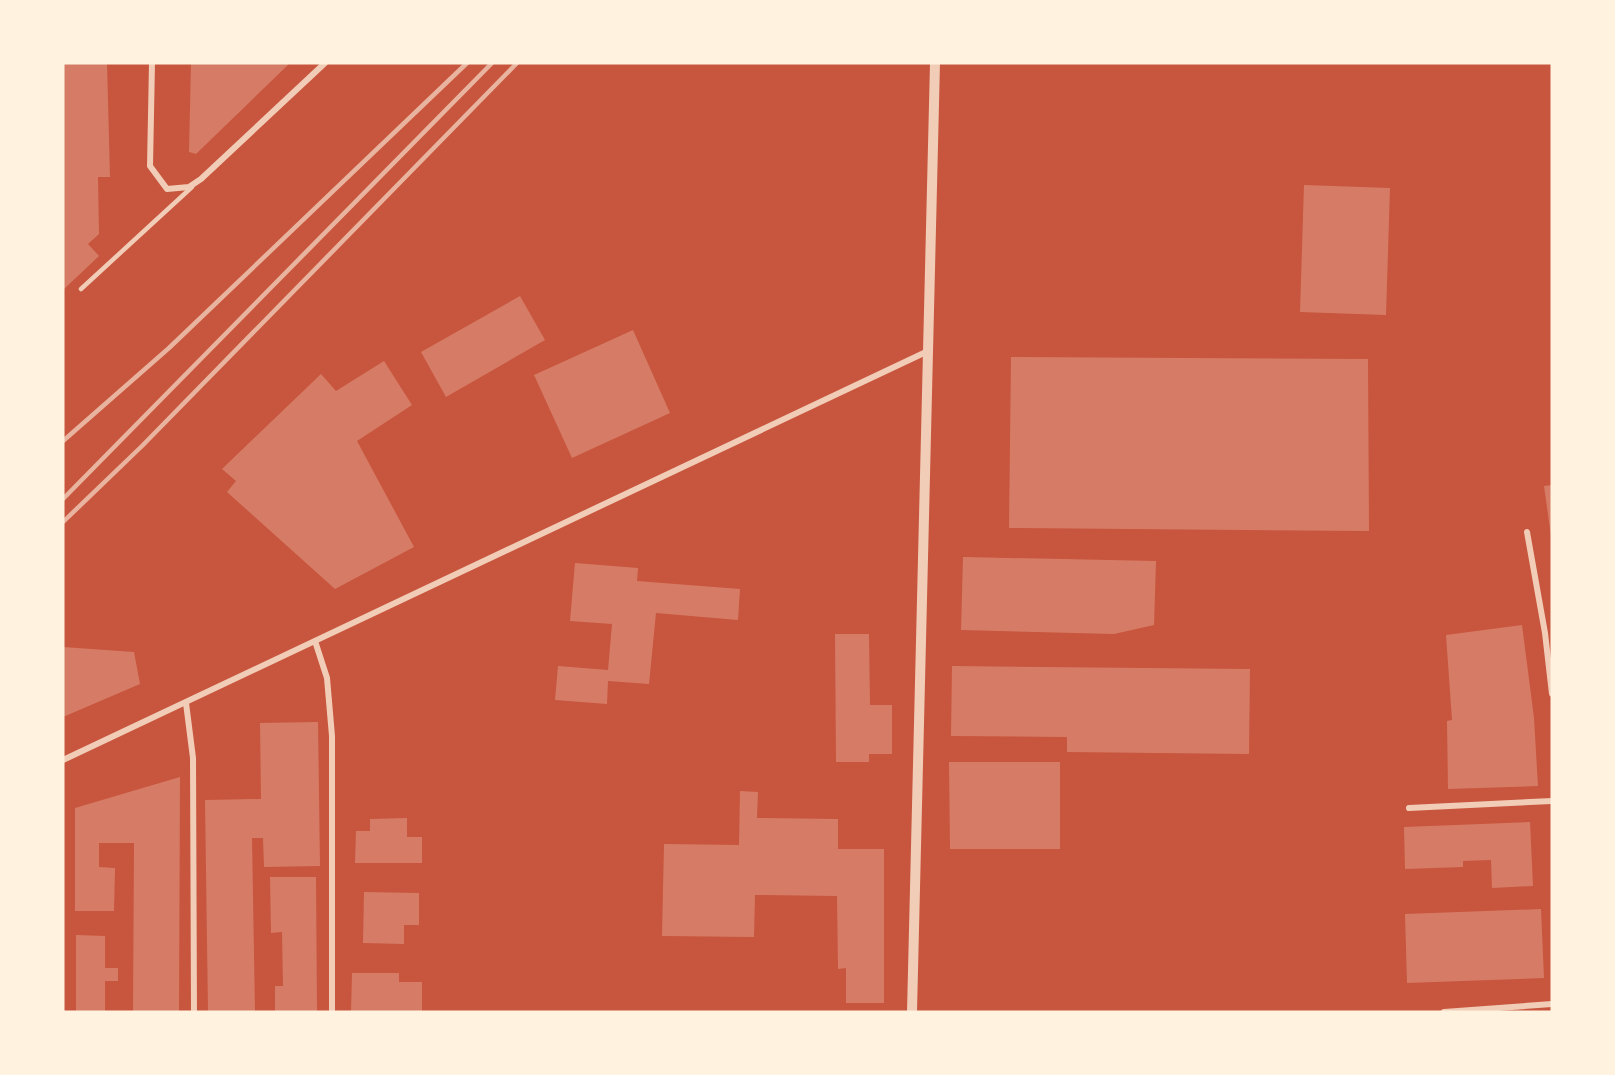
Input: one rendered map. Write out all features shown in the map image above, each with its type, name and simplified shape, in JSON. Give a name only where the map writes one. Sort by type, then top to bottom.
[{"type":"street","points":[[152,63],[150,166],[167,189],[189,187],[201,179],[325,63]]},
{"type":"street","points":[[912,1012],[926,352],[935,63]]},
{"type":"street","points":[[63,760],[926,352]]},
{"type":"street","points":[[1527,532],[1545,633],[1552,694]]},
{"type":"street","points":[[315,641],[327,678],[332,736],[332,1012]]},
{"type":"street","points":[[186,703],[193,758],[194,1012]]},
{"type":"street","points":[[1409,808],[1552,801]]},
{"type":"street","points":[[1444,1012],[1552,1004]]},
{"type":"lane","points":[[81,289],[201,179]]},
{"type":"building","points":[[63,63],[107,63],[110,177],[98,177],[99,234],[88,244],[99,256],[63,290]]},
{"type":"building","points":[[191,63],[290,63],[196,154],[189,152]]},
{"type":"building","points":[[1304,185],[1390,188],[1386,315],[1300,312]]},
{"type":"building","points":[[520,296],[545,340],[446,397],[421,352]]},
{"type":"building","points":[[633,330],[670,413],[572,458],[534,375]]},
{"type":"building","points":[[1011,357],[1368,359],[1369,531],[1009,528]]},
{"type":"building","points":[[384,361],[412,405],[357,441],[414,547],[335,589],[227,492],[236,481],[222,469],[321,374],[336,391]]},
{"type":"building","points":[[1552,485],[1552,536],[1551,536],[1544,486]]},
{"type":"building","points":[[963,557],[1156,561],[1154,625],[1114,634],[961,630]]},
{"type":"building","points":[[575,563],[638,568],[637,581],[740,589],[738,620],[656,613],[649,684],[608,681],[607,704],[555,700],[558,666],[608,670],[612,624],[570,621]]},
{"type":"building","points":[[1522,625],[1534,718],[1538,786],[1448,789],[1447,721],[1452,720],[1446,635]]},
{"type":"building","points":[[835,634],[869,634],[870,705],[892,705],[892,754],[869,754],[869,762],[836,762]]},
{"type":"building","points":[[63,647],[134,652],[140,684],[63,717]]},
{"type":"building","points":[[952,666],[1250,669],[1249,754],[1067,752],[1067,737],[951,736]]},
{"type":"building","points":[[318,722],[320,866],[264,867],[263,838],[252,838],[255,1012],[208,1012],[205,800],[261,799],[260,723]]},
{"type":"building","points":[[949,762],[1060,762],[1060,849],[950,849]]},
{"type":"building","points":[[180,777],[179,1012],[133,1012],[134,843],[99,843],[99,867],[115,868],[114,911],[75,911],[75,808]]},
{"type":"building","points":[[740,791],[758,792],[757,818],[838,819],[838,849],[884,849],[884,1003],[846,1003],[846,968],[838,969],[837,896],[755,895],[754,937],[662,936],[664,844],[739,845]]},
{"type":"building","points":[[407,818],[407,837],[422,837],[422,863],[355,863],[356,831],[370,831],[370,819]]},
{"type":"building","points":[[1530,822],[1533,886],[1492,888],[1491,860],[1463,861],[1463,867],[1405,869],[1404,827]]},
{"type":"building","points":[[270,877],[316,877],[317,1012],[275,1012],[275,986],[283,986],[282,932],[271,933]]},
{"type":"building","points":[[364,892],[419,893],[419,925],[404,925],[404,944],[363,943]]},
{"type":"building","points":[[1541,909],[1544,978],[1407,983],[1405,914]]},
{"type":"building","points":[[76,935],[105,936],[105,968],[118,968],[118,981],[105,981],[105,1012],[76,1012]]},
{"type":"building","points":[[352,973],[399,973],[399,982],[422,982],[422,1012],[351,1012]]},
{"type":"railway","points":[[63,441],[169,348],[467,63]]},
{"type":"railway","points":[[63,499],[492,63]]},
{"type":"railway","points":[[63,522],[142,446],[517,63]]}]
